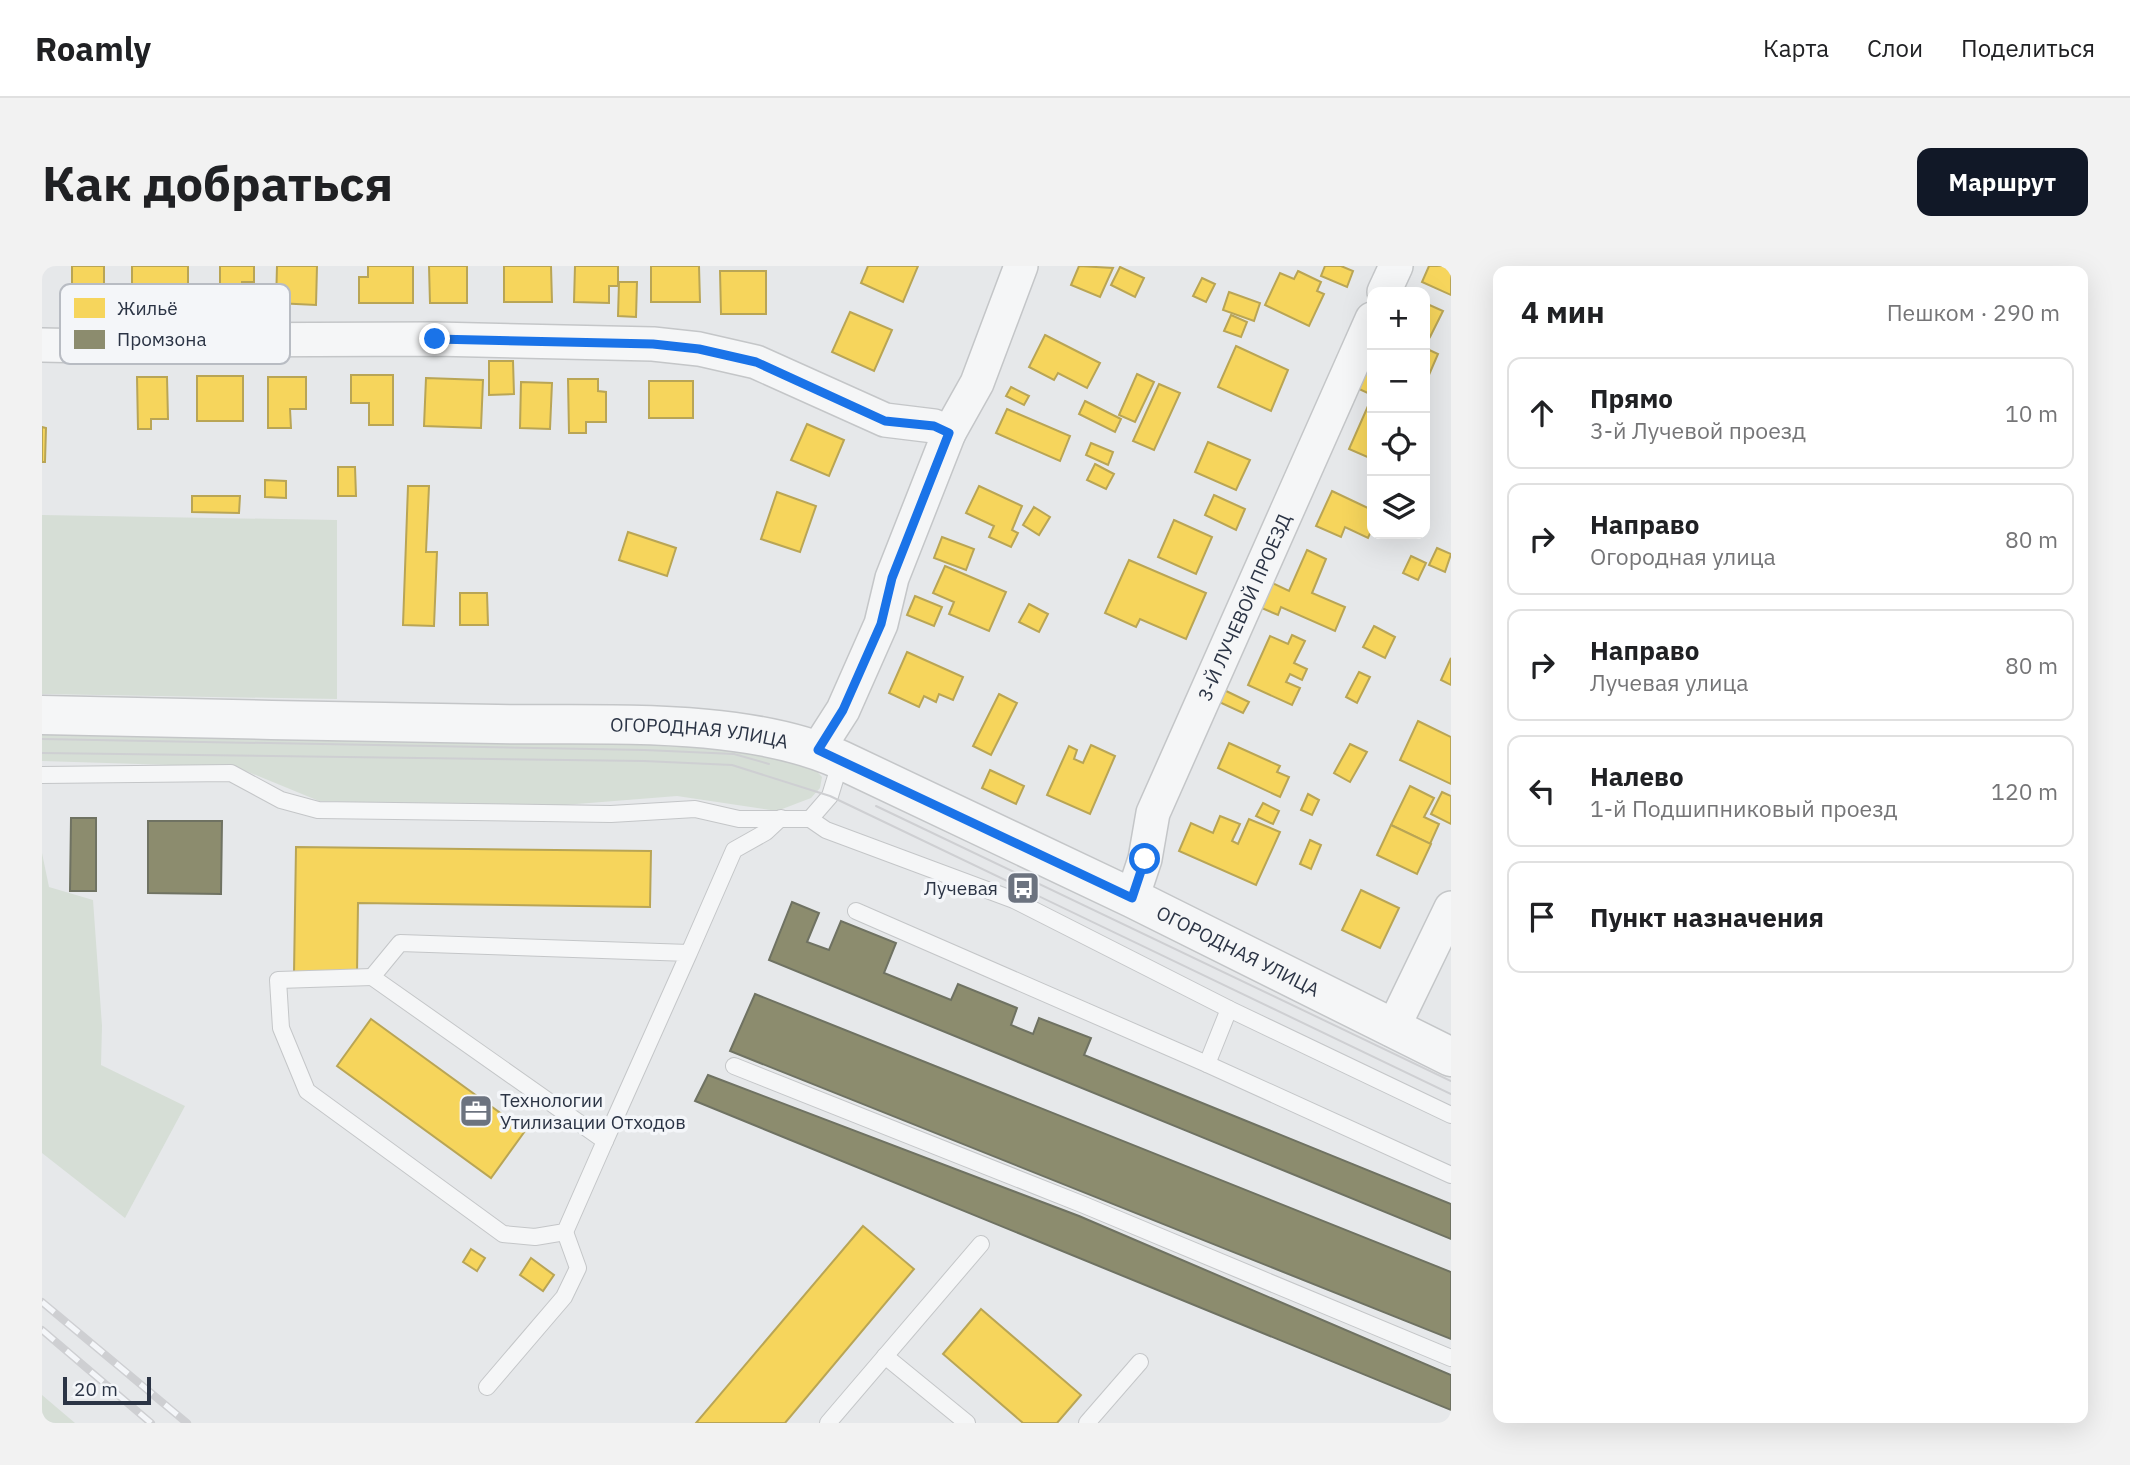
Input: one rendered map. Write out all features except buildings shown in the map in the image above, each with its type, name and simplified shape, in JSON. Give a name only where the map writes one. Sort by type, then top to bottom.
[{"type":"street","points":[[830,755],[843,710],[881,624],[892,578],[949,433],[977,383],[1021,266]]},
{"type":"street","points":[[1386,287],[1396,266]]},
{"type":"street","name":"3-Й ЛУЧЕВОЙ ПРОЕЗД","points":[[1132,898],[1145,859],[1153,813],[1367,330]]},
{"type":"street","points":[[290,340],[421,339],[653,344],[699,349],[756,362],[885,421],[934,426],[949,433]]},
{"type":"street","points":[[42,345],[60,345]]},
{"type":"street","name":"ОГОРОДНАЯ УЛИЦА","points":[[42,715],[658,727],[765,735],[830,755],[1132,898],[1392,1030],[1451,1057]]},
{"type":"street","points":[[1392,1030],[1451,908]]},
{"type":"lane","points":[[810,819],[830,796],[830,755]]},
{"type":"lane","points":[[42,775],[231,773],[281,800],[318,810],[611,814],[695,809],[739,819],[810,819],[826,830],[1014,900],[1229,1009],[1451,1115]]},
{"type":"lane","points":[[487,1387],[564,1297],[578,1268],[565,1232],[734,850],[766,832],[780,818]]},
{"type":"lane","points":[[856,911],[1207,1064],[1451,1175]]},
{"type":"lane","points":[[372,977],[400,943],[689,953]]},
{"type":"lane","points":[[565,1232],[535,1237],[503,1234],[307,1091],[281,1028],[278,980],[372,977],[605,1141]]},
{"type":"lane","points":[[1207,1064],[1229,1009]]},
{"type":"lane","points":[[734,1066],[1084,1205],[1451,1358]]},
{"type":"lane","points":[[828,1423],[981,1244]]},
{"type":"lane","points":[[885,1356],[967,1423]]},
{"type":"lane","points":[[1087,1423],[1140,1362]]},
{"type":"shaded area","points":[[42,515],[337,520],[337,699],[42,694]]},
{"type":"shaded area","points":[[42,731],[658,740],[761,750],[813,767],[822,777],[820,788],[811,798],[777,811],[677,796],[539,807],[319,801],[236,767],[42,761]]},
{"type":"shaded area","points":[[42,853],[49,887],[93,900],[102,1026],[101,1065],[185,1106],[125,1218],[42,1153]]},
{"type":"shaded area","points":[[42,1395],[75,1423],[42,1423]]},
{"type":"tram line","points":[[42,739],[645,750],[734,754],[769,764]]},
{"type":"tram line","points":[[42,753],[644,761],[732,765],[830,796],[1451,1094]]},
{"type":"tram line","points":[[876,806],[1451,1081]]},
{"type":"railway","points":[[42,1302],[187,1423]]},
{"type":"railway","points":[[42,1330],[151,1423]]},
{"type":"place","name":"Лучевая","points":[[1023,888]]},
{"type":"place","name":"Технологии Утилизации Отходов","points":[[476,1111]]},
{"type":"route","points":[[435,339],[653,344],[699,349],[756,362],[885,421],[934,426],[949,433],[892,578],[881,624],[843,710],[818,750],[1132,898],[1145,859]]}]
